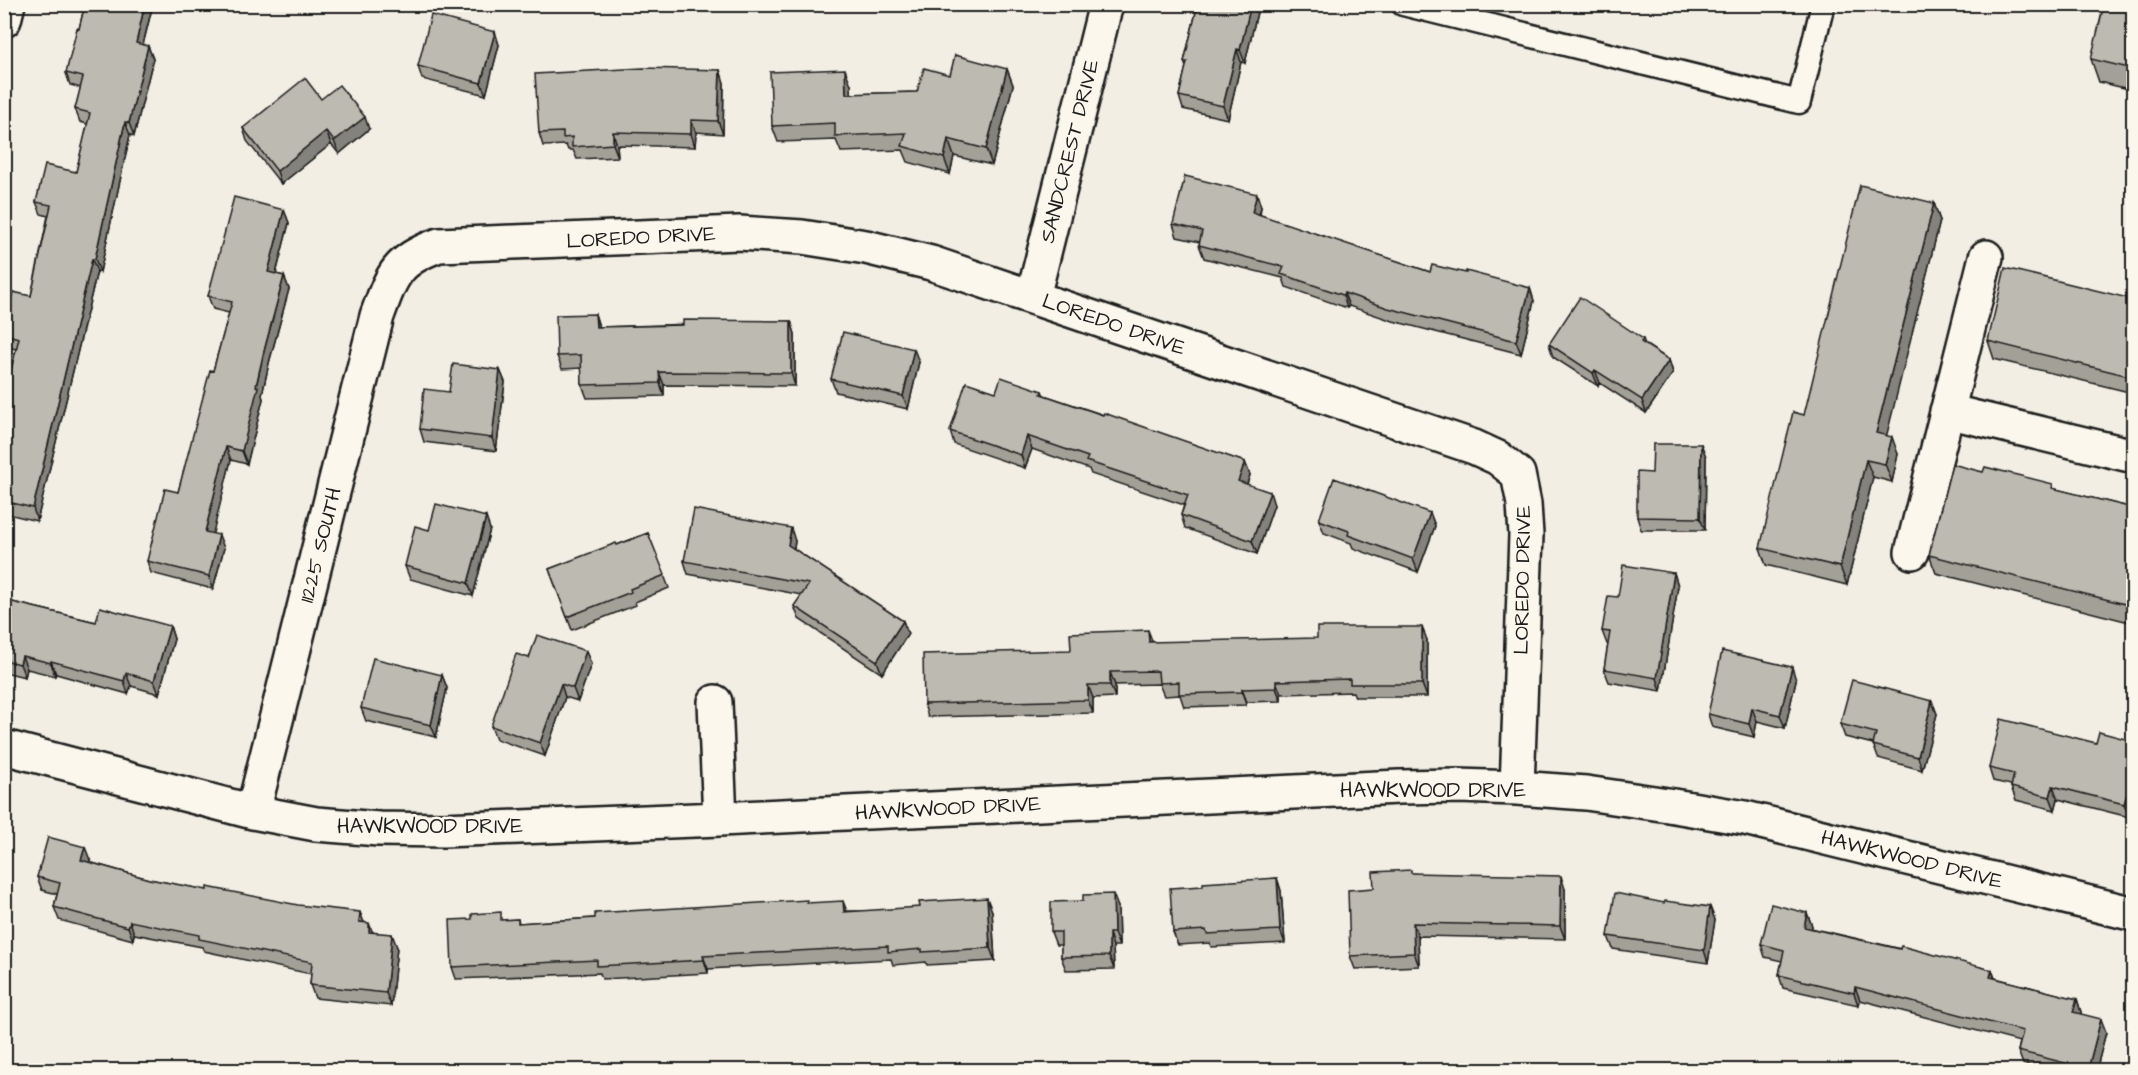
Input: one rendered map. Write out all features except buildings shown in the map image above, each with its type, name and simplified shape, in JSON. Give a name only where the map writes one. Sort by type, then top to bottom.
[{"type":"street","points":[[4,20],[8,4]]},
{"type":"street","name":"SANDCREST DRIVE","points":[[1033,297],[1106,4]]},
{"type":"street","name":"LOREDO DRIVE","points":[[390,278],[403,263],[419,252],[439,245],[739,233],[802,237],[866,247],[931,263],[1474,447],[1498,458],[1518,474],[1524,504],[1526,535],[1517,788]]},
{"type":"street","points":[[1911,552],[1986,257]]},
{"type":"street","name":"11225 SOUTH","points":[[252,812],[377,315],[390,278]]},
{"type":"street","points":[[1947,411],[2133,456]]},
{"type":"street","points":[[715,702],[720,819]]},
{"type":"street","name":"HAWKWOOD DRIVE","points":[[4,747],[252,812],[316,824],[379,829],[442,830],[720,819],[1399,787],[1458,786],[1586,793],[1745,818],[2133,914]]},
{"type":"lane","points":[[1403,4],[1799,102],[1823,4]]}]
